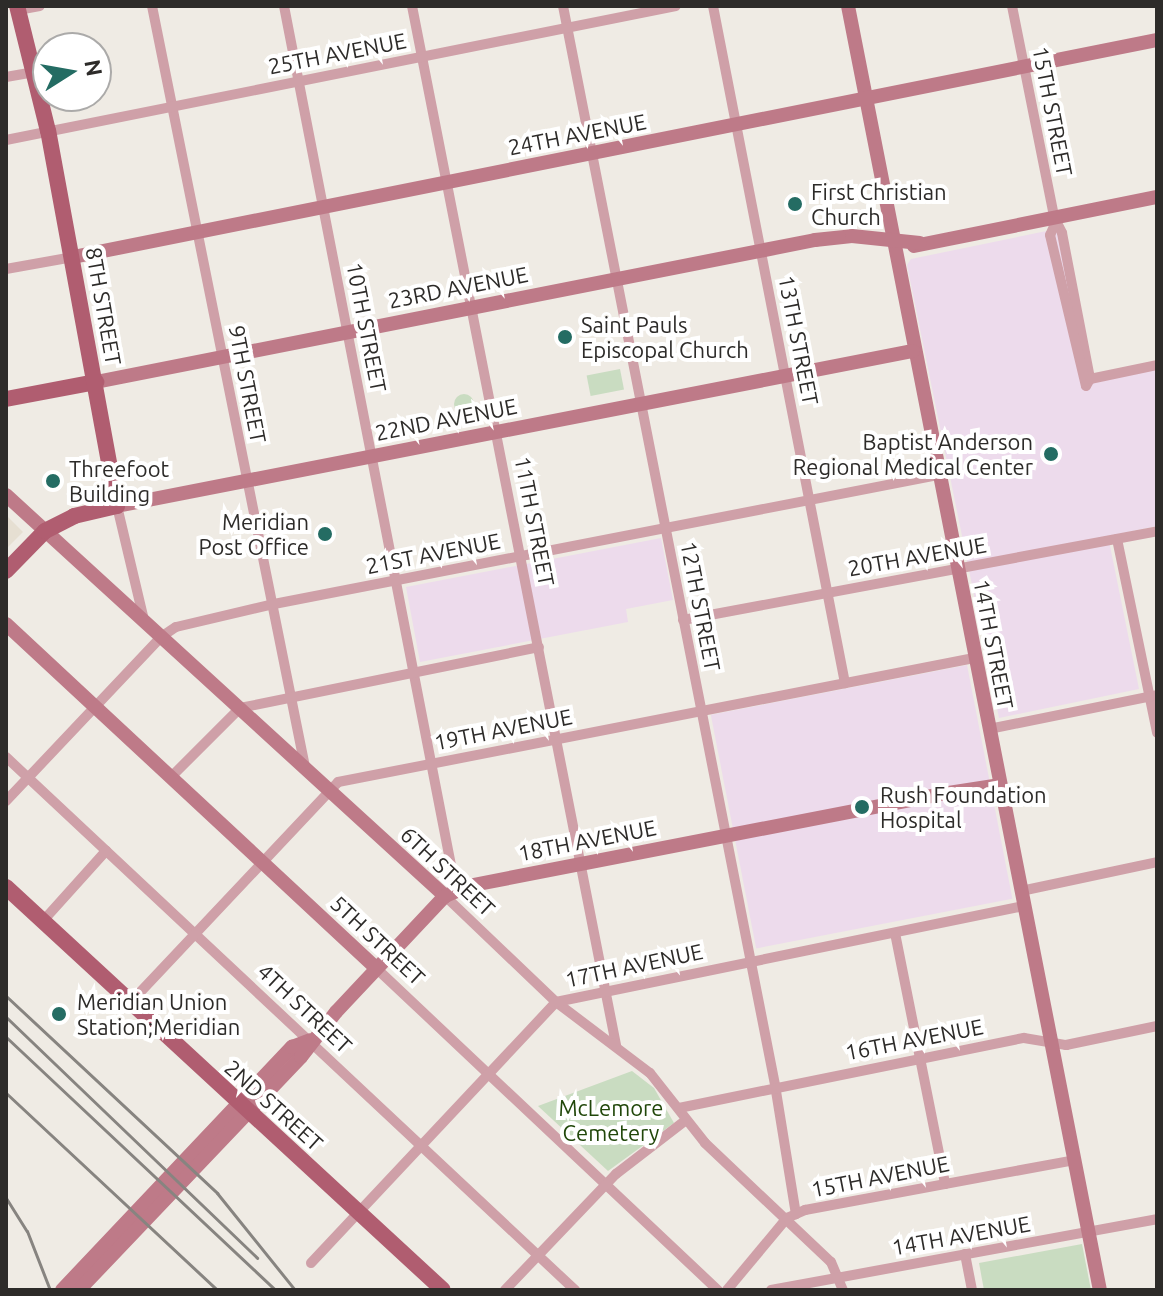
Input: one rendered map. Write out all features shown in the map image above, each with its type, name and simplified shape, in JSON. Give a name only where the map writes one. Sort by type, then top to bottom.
[{"type":"main road","name":"14TH STREET","points":[[848,6],[913,351],[1100,1290]]},
{"type":"main road","name":"8TH STREET","points":[[14,10],[32,63]]},
{"type":"main road","name":"24TH AVENUE","points":[[73,257],[1157,40]]},
{"type":"main road","name":"8TH STREET","points":[[44,112],[117,506]]},
{"type":"main road","name":"23RD AVENUE","points":[[6,399],[761,250],[837,237],[920,243],[1054,221],[1157,197]]},
{"type":"main road","name":"23RD AVENUE","points":[[896,261],[920,243]]},
{"type":"main road","name":"22ND AVENUE","points":[[6,571],[45,531],[74,516],[913,351]]},
{"type":"main road","name":"6TH STREET","points":[[6,495],[143,616],[161,637],[328,791],[450,894]]},
{"type":"main road","name":"5TH STREET","points":[[6,624],[376,968]]},
{"type":"main road","name":"18TH AVENUE","points":[[450,894],[582,863],[1000,785]]},
{"type":"main road","name":"2ND STREET","points":[[6,887],[129,1004],[443,1290]]},
{"type":"main road","points":[[62,1290],[450,894]]},
{"type":"main road","points":[[79,1290],[297,1052]]},
{"type":"street","points":[[14,10],[40,6]]},
{"type":"street","name":"9TH STREET","points":[[152,6],[305,769]]},
{"type":"street","name":"10TH STREET","points":[[284,6],[432,764],[450,894]]},
{"type":"street","name":"11TH STREET","points":[[412,6],[616,1045]]},
{"type":"street","name":"12TH STREET","points":[[563,6],[775,1085],[792,1216]]},
{"type":"street","name":"25TH AVENUE","points":[[6,140],[676,6]]},
{"type":"street","name":"13TH STREET","points":[[713,6],[845,683]]},
{"type":"street","name":"15TH STREET","points":[[1012,6],[1054,221],[1062,233],[1088,383],[1157,365]]},
{"type":"street","points":[[6,77],[32,73]]},
{"type":"street","name":"24TH AVENUE","points":[[6,269],[73,257]]},
{"type":"street","name":"21ST AVENUE","points":[[6,801],[161,637],[176,627],[274,604],[938,475]]},
{"type":"street","name":"8TH STREET","points":[[117,506],[143,616]]},
{"type":"street","name":"20TH AVENUE","points":[[683,620],[1157,531]]},
{"type":"street","points":[[1117,539],[1153,696],[1157,733]]},
{"type":"street","points":[[172,776],[240,708],[539,647]]},
{"type":"street","name":"19TH AVENUE","points":[[129,1004],[338,782],[974,658]]},
{"type":"street","points":[[989,729],[1153,696]]},
{"type":"street","name":"4TH STREET","points":[[6,757],[423,1144],[575,1290]]},
{"type":"street","points":[[42,922],[106,851]]},
{"type":"street","name":"17TH AVENUE","points":[[311,1263],[556,1002],[605,988],[895,933],[1157,862]]},
{"type":"street","name":"6TH STREET","points":[[450,894],[556,1002],[616,1045],[661,1083],[686,1120],[792,1216],[840,1277],[843,1290]]},
{"type":"street","points":[[895,933],[945,1184]]},
{"type":"street","name":"5TH STREET","points":[[376,968],[718,1290]]},
{"type":"street","name":"16TH AVENUE","points":[[679,1108],[775,1085],[1024,1038],[1066,1045],[1157,1026]]},
{"type":"street","points":[[505,1290],[608,1184],[686,1120]]},
{"type":"street","name":"15TH AVENUE","points":[[727,1290],[792,1216],[1074,1160]]},
{"type":"street","name":"14TH AVENUE","points":[[771,1290],[1157,1219]]},
{"type":"street","points":[[965,1254],[972,1290]]},
{"type":"shaded area","name":"Baptist Anderson Regional Medical Center","points":[[1061,228],[1093,382],[1157,369],[1157,526],[1108,536],[1139,689],[999,718],[907,265],[911,259]]},
{"type":"shaded area","points":[[6,515],[23,532],[6,549]]},
{"type":"shaded area","points":[[661,538],[673,600],[626,609],[628,622],[420,662],[406,587]]},
{"type":"shaded area","name":"Rush Foundation Hospital","points":[[967,665],[1012,899],[756,948],[711,715]]},
{"type":"green space","points":[[620,369],[624,390],[591,396],[587,375]]},
{"type":"green space","points":[[464,394],[471,397],[474,404],[471,411],[464,414],[457,411],[454,404],[457,397]]},
{"type":"green space","name":"McLemore Cemetery","points":[[632,1071],[654,1088],[674,1123],[608,1171],[538,1106]]},
{"type":"green space","points":[[1082,1244],[1091,1290],[984,1290],[979,1263]]},
{"type":"railway","points":[[6,996],[217,1193],[295,1290]]},
{"type":"railway","points":[[6,1017],[257,1258]]},
{"type":"railway","points":[[6,1037],[275,1290]]},
{"type":"railway","points":[[6,1093],[217,1290]]},
{"type":"railway","points":[[6,1198],[27,1231],[50,1290]]},
{"type":"place","name":"First Christian Church","points":[[795,204]]},
{"type":"place","name":"Saint Pauls Episcopal Church","points":[[565,337]]},
{"type":"place","name":"Baptist Anderson Regional Medical Center","points":[[1051,454]]},
{"type":"place","name":"Threefoot Building","points":[[53,481]]},
{"type":"place","name":"Meridian Post Office","points":[[325,534]]},
{"type":"place","name":"Rush Foundation Hospital","points":[[862,807]]},
{"type":"place","name":"Meridian Union Station;Meridian","points":[[59,1014]]}]
